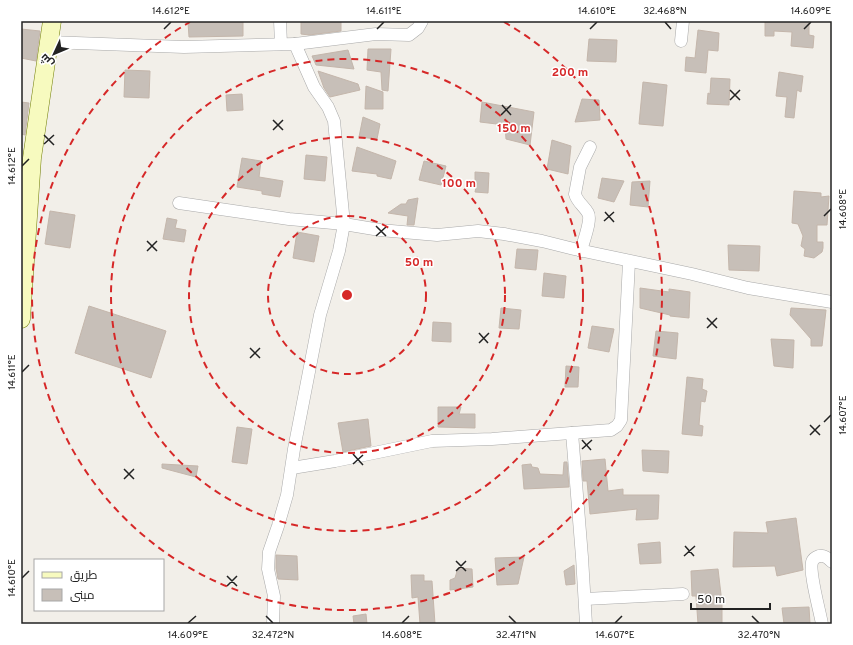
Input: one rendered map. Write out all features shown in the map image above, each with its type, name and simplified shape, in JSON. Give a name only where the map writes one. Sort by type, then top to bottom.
[{"type":"street","points":[[21,319],[32,158],[52,21]]},
{"type":"street","points":[[280,21],[281,44]]},
{"type":"street","points":[[49,42],[184,48],[295,44],[376,34],[409,35],[418,28],[422,21]]},
{"type":"street","points":[[681,42],[683,21]]},
{"type":"street","points":[[273,624],[274,596],[268,569],[269,552],[285,501],[320,315],[339,251],[344,224],[334,121],[328,107],[314,87],[295,44]]},
{"type":"street","points":[[581,251],[589,220],[588,213],[576,198],[575,194],[580,167],[590,147]]},
{"type":"street","points":[[179,203],[380,230],[437,235],[478,231],[504,234],[542,241],[629,262],[692,274],[748,288],[832,302]]},
{"type":"street","points":[[292,468],[335,461],[432,441],[492,439],[611,430],[617,426],[621,420],[629,262]]},
{"type":"street","points":[[572,433],[586,624]]},
{"type":"street","points":[[822,624],[812,573],[812,562],[816,557],[821,555],[828,558],[832,562]]},
{"type":"street","points":[[585,599],[683,594]]},
{"type":"building","points":[[301,21],[341,21],[341,31],[309,35],[301,34]]},
{"type":"building","points":[[765,21],[809,21],[809,35],[814,36],[813,48],[791,46],[792,32],[774,31],[774,36],[765,36]]},
{"type":"building","points":[[188,22],[243,22],[243,36],[189,37]]},
{"type":"building","points":[[21,29],[40,31],[36,61],[21,58]]},
{"type":"building","points":[[698,30],[719,33],[718,51],[708,50],[706,73],[685,71],[686,57],[695,58]]},
{"type":"building","points":[[589,39],[617,40],[616,62],[587,61]]},
{"type":"building","points":[[368,49],[391,49],[388,91],[382,90],[381,72],[367,70]]},
{"type":"building","points":[[348,50],[354,69],[316,65],[312,56]]},
{"type":"building","points":[[125,70],[150,71],[149,98],[124,97]]},
{"type":"building","points":[[318,71],[358,84],[360,90],[330,97],[324,88]]},
{"type":"building","points":[[779,72],[803,76],[801,92],[797,90],[794,118],[785,117],[787,97],[776,96]]},
{"type":"building","points":[[711,78],[730,79],[729,105],[707,104],[708,93],[710,94]]},
{"type":"building","points":[[643,82],[667,85],[663,126],[639,124]]},
{"type":"building","points":[[366,86],[383,92],[383,109],[365,109]]},
{"type":"building","points":[[242,94],[243,110],[227,111],[226,95]]},
{"type":"building","points":[[582,99],[599,100],[600,120],[575,122]]},
{"type":"building","points":[[21,102],[29,103],[25,135],[21,134]]},
{"type":"building","points":[[482,102],[534,112],[530,145],[506,139],[505,125],[480,122]]},
{"type":"building","points":[[363,117],[380,124],[377,139],[359,137]]},
{"type":"building","points":[[552,140],[571,146],[568,174],[547,169]]},
{"type":"building","points":[[357,147],[396,161],[391,179],[377,176],[377,174],[352,171]]},
{"type":"building","points":[[306,155],[327,157],[325,181],[304,179]]},
{"type":"building","points":[[242,158],[261,161],[259,177],[283,181],[280,197],[262,194],[262,191],[237,187]]},
{"type":"building","points":[[424,161],[446,166],[441,185],[419,180]]},
{"type":"building","points":[[475,172],[489,173],[488,193],[475,192],[477,183],[475,183]]},
{"type":"building","points":[[602,178],[624,181],[614,202],[598,198]]},
{"type":"building","points":[[650,181],[648,207],[630,205],[632,182]]},
{"type":"building","points":[[794,191],[821,193],[821,197],[829,196],[827,225],[817,225],[817,242],[823,242],[823,248],[822,252],[814,258],[804,256],[805,249],[801,246],[803,236],[798,224],[792,223]]},
{"type":"building","points":[[418,198],[414,225],[407,225],[408,216],[388,213],[401,204],[406,204],[408,200]]},
{"type":"building","points":[[50,211],[75,215],[70,248],[45,244]]},
{"type":"building","points":[[167,218],[177,220],[175,228],[186,230],[184,242],[163,239]]},
{"type":"building","points":[[297,232],[319,236],[314,262],[293,258]]},
{"type":"building","points":[[728,245],[760,246],[759,271],[729,270]]},
{"type":"building","points":[[517,249],[538,250],[536,270],[515,268]]},
{"type":"building","points":[[544,273],[566,276],[564,298],[542,296]]},
{"type":"building","points":[[640,288],[669,292],[669,289],[690,292],[689,318],[670,316],[640,308]]},
{"type":"building","points":[[89,306],[166,331],[151,378],[75,353]]},
{"type":"building","points":[[501,308],[521,310],[519,329],[499,328]]},
{"type":"building","points":[[791,308],[826,310],[822,346],[811,346],[811,339],[790,315]]},
{"type":"building","points":[[433,322],[451,323],[451,342],[432,341]]},
{"type":"building","points":[[592,326],[614,329],[609,352],[588,348]]},
{"type":"building","points":[[656,331],[678,333],[676,359],[653,356]]},
{"type":"building","points":[[771,339],[794,340],[793,368],[774,366]]},
{"type":"building","points":[[566,366],[579,367],[578,387],[565,387]]},
{"type":"building","points":[[687,377],[703,379],[702,389],[707,391],[705,402],[701,401],[699,425],[703,426],[702,436],[682,434]]},
{"type":"building","points":[[438,407],[461,407],[459,414],[475,414],[475,428],[438,427]]},
{"type":"building","points":[[368,419],[371,446],[343,452],[338,423]]},
{"type":"building","points":[[237,427],[252,429],[247,464],[232,462]]},
{"type":"building","points":[[642,450],[669,451],[668,473],[643,471]]},
{"type":"building","points":[[605,459],[608,491],[623,489],[623,495],[659,495],[658,519],[636,520],[637,509],[590,514],[587,481],[583,481],[582,461]]},
{"type":"building","points":[[564,462],[567,462],[569,487],[524,489],[522,465],[531,464],[532,467],[538,468],[540,474],[563,475]]},
{"type":"building","points":[[162,464],[198,466],[196,477],[162,468]]},
{"type":"building","points":[[796,518],[803,570],[777,576],[775,566],[733,567],[734,532],[768,533],[766,522]]},
{"type":"building","points":[[660,542],[661,563],[640,564],[638,544]]},
{"type":"building","points":[[276,555],[297,556],[298,580],[278,579]]},
{"type":"building","points":[[524,557],[518,584],[497,585],[495,558]]},
{"type":"building","points":[[574,565],[575,584],[566,585],[564,571]]},
{"type":"building","points":[[458,568],[472,569],[473,587],[450,590],[450,580],[455,578]]},
{"type":"building","points":[[718,569],[722,603],[722,624],[698,624],[696,596],[692,596],[691,571]]},
{"type":"building","points":[[411,575],[424,575],[424,581],[432,581],[435,624],[420,624],[418,597],[412,598]]},
{"type":"building","points":[[809,607],[810,624],[784,624],[782,608]]},
{"type":"building","points":[[366,614],[367,624],[354,624],[353,616]]}]
